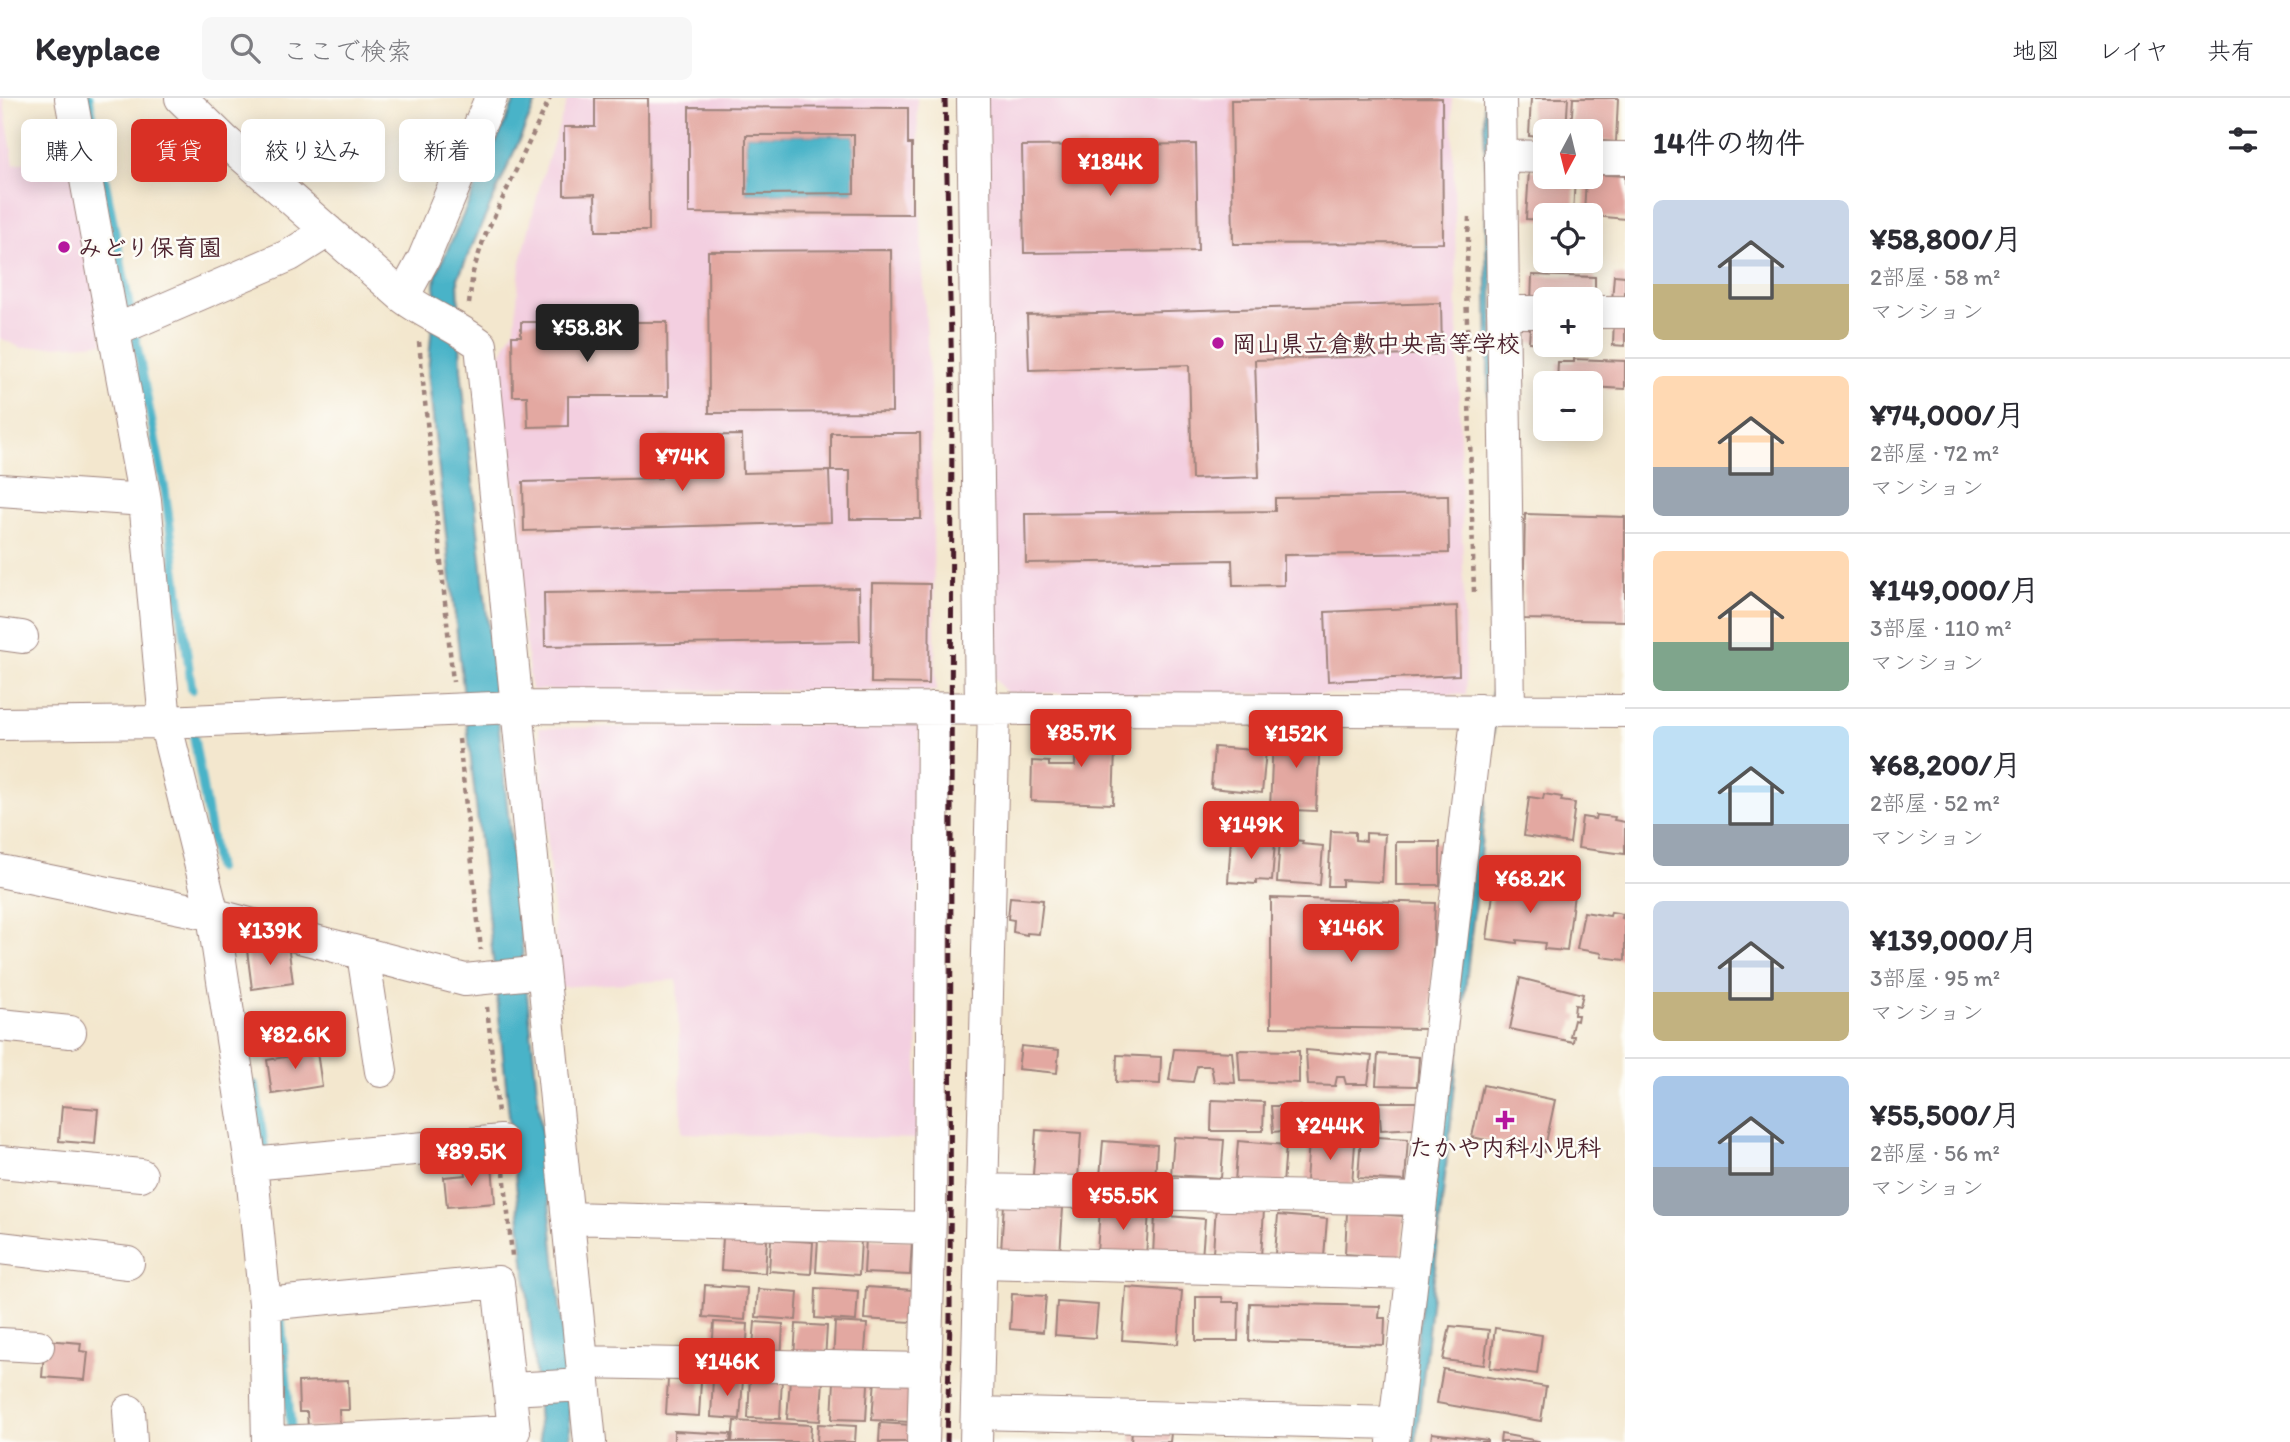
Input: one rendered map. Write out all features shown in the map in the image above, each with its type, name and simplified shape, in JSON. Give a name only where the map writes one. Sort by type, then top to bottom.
[{"type":"street","points":[[71,98],[124,327],[145,500],[166,722],[214,915],[252,1164],[266,1304],[268,1442]]},
{"type":"street","points":[[181,98],[223,139],[414,305],[481,345],[510,707],[535,973],[568,1218],[580,1378],[590,1442]]},
{"type":"street","points":[[414,305],[424,258],[491,98]]},
{"type":"street","points":[[973,98],[987,708],[977,1428],[1394,1432],[1421,1199],[1493,709],[1503,312],[1500,98]]},
{"type":"street","points":[[1500,156],[1533,157]]},
{"type":"street","points":[[1603,158],[1625,158]]},
{"type":"street","points":[[124,327],[290,255],[328,231]]},
{"type":"street","points":[[1503,312],[1533,312]]},
{"type":"street","points":[[1603,312],[1625,312]]},
{"type":"street","points":[[0,490],[145,500]]},
{"type":"street","points":[[0,724],[166,722],[510,707],[1625,711]]},
{"type":"street","points":[[923,1442],[929,1228],[933,708]]},
{"type":"street","points":[[0,871],[249,923],[465,980],[535,973]]},
{"type":"street","points":[[363,954],[381,1071]]},
{"type":"street","points":[[0,1025],[71,1032]]},
{"type":"street","points":[[252,1164],[501,1141]]},
{"type":"street","points":[[0,1162],[141,1175]]},
{"type":"street","points":[[982,1190],[1421,1199]]},
{"type":"street","points":[[568,1218],[929,1228]]},
{"type":"street","points":[[0,1248],[128,1263]]},
{"type":"street","points":[[981,1262],[1412,1273]]},
{"type":"street","points":[[266,1304],[498,1282],[521,1389],[514,1431],[288,1441]]},
{"type":"street","points":[[0,1344],[38,1346]]},
{"type":"street","points":[[521,1389],[580,1378],[926,1369]]},
{"type":"path","points":[[469,336],[468,314],[473,272],[484,238],[550,98]]},
{"type":"path","points":[[1469,205],[1466,284],[1475,600]]},
{"type":"path","points":[[414,305],[490,978],[501,1141],[513,1261]]},
{"type":"shaded area","points":[[0,98],[3,98],[14,164],[21,163],[21,182],[77,182],[103,343],[21,348],[0,338]]},
{"type":"shaded area","points":[[568,98],[595,98],[595,127],[564,127],[564,194],[595,194],[596,231],[648,98],[917,98],[922,257],[930,386],[936,691],[531,690],[516,557],[520,532],[518,491],[505,465],[498,360],[515,327],[520,265],[541,181]],"holes":[[[689,108],[907,108],[912,214],[689,213]],[[890,250],[709,413],[708,252]],[[522,322],[667,322],[668,396],[568,396],[568,426],[528,426],[527,396],[513,336],[521,336]],[[831,433],[920,433],[920,518],[850,519],[850,471],[831,471]],[[742,435],[743,473],[829,471],[830,522],[524,531],[523,482],[661,478],[660,437]],[[872,584],[929,584],[929,683],[871,683]],[[859,588],[860,641],[546,646],[545,593]]]},
{"type":"shaded area","points":[[982,98],[1441,98],[1452,98],[1466,694],[1007,693],[989,673]],"holes":[[[1441,98],[1442,243],[1233,244],[1232,100]],[[1196,144],[1197,251],[1024,253],[1022,146]],[[1441,303],[1442,354],[1255,360],[1258,477],[1192,479],[1189,365],[1028,315]],[[1448,496],[1449,553],[1284,555],[1284,585],[1233,586],[1232,560],[1026,562],[1025,514],[1275,511],[1275,498]],[[1457,606],[1459,675],[1329,681],[1326,612]]]},
{"type":"shaded area","points":[[919,724],[917,1139],[682,1133],[677,980],[559,987],[539,728]]},
{"type":"water","points":[[516,98],[538,98],[458,278],[461,369],[567,1372],[571,1442],[540,1442],[536,1378],[494,968],[428,372],[436,275],[478,182],[495,182],[495,144]]},
{"type":"water","points":[[1484,98],[1489,98],[1499,680],[1416,1442],[1405,1442],[1493,681]]},
{"type":"water","points":[[746,135],[854,135],[854,193],[746,194]]},
{"type":"building","points":[[595,98],[648,98],[649,231],[596,231],[595,194],[564,195],[564,127],[595,127]]},
{"type":"building","points":[[1442,98],[1443,243],[1233,244],[1231,100]]},
{"type":"building","points":[[1531,98],[1568,98],[1567,119],[1533,119],[1533,136],[1529,136]]},
{"type":"building","points":[[1573,98],[1618,98],[1616,142],[1603,141],[1603,119],[1572,119]]},
{"type":"building","points":[[689,107],[908,108],[908,144],[912,144],[912,214],[689,213]],"holes":[[[746,135],[854,135],[854,193],[746,194]]]},
{"type":"building","points":[[1196,144],[1198,251],[1024,253],[1022,146]]},
{"type":"building","points":[[1529,170],[1533,170],[1533,189],[1574,189],[1574,203],[1533,203],[1533,219],[1526,219]]},
{"type":"building","points":[[1603,175],[1625,176],[1625,219],[1603,217],[1603,203],[1585,203],[1585,189],[1603,189]]},
{"type":"building","points":[[891,250],[892,412],[709,413],[708,251]]},
{"type":"building","points":[[1532,275],[1595,277],[1595,287],[1533,287],[1531,304]]},
{"type":"building","points":[[1614,275],[1625,276],[1625,302],[1612,301]]},
{"type":"building","points":[[1441,303],[1442,354],[1255,360],[1259,477],[1192,479],[1189,365],[1029,370],[1027,315]]},
{"type":"building","points":[[1531,315],[1533,315],[1533,342],[1529,342]]},
{"type":"building","points":[[1614,317],[1625,317],[1625,346],[1613,345]]},
{"type":"building","points":[[521,322],[667,322],[668,396],[568,396],[568,426],[528,427],[527,396],[513,396],[512,336],[521,336]]},
{"type":"building","points":[[1574,359],[1625,361],[1625,389],[1603,388],[1603,371],[1558,371],[1558,362],[1574,362]]},
{"type":"building","points":[[831,433],[920,433],[921,519],[850,519],[850,471],[831,471]]},
{"type":"building","points":[[742,435],[743,473],[829,471],[831,522],[524,531],[523,482],[661,478],[660,436]]},
{"type":"building","points":[[1448,495],[1449,553],[1284,555],[1284,585],[1233,586],[1232,560],[1026,563],[1025,514],[1275,511],[1275,498]]},
{"type":"building","points":[[1525,514],[1625,517],[1625,621],[1523,619]]},
{"type":"building","points":[[872,583],[930,584],[929,684],[871,683]]},
{"type":"building","points":[[859,588],[860,641],[545,646],[544,593]]},
{"type":"building","points":[[1457,606],[1459,675],[1328,681],[1325,612]]},
{"type":"building","points":[[1076,721],[1116,723],[1113,804],[1031,801],[1032,761],[1049,762],[1049,766],[1075,766]]},
{"type":"building","points":[[1290,724],[1315,725],[1314,740],[1320,741],[1316,811],[1270,809],[1273,739],[1290,740]]},
{"type":"building","points":[[1214,747],[1266,751],[1262,793],[1211,788]]},
{"type":"building","points":[[1544,794],[1562,797],[1561,801],[1575,803],[1570,843],[1524,836],[1529,797],[1543,799]]},
{"type":"building","points":[[1596,815],[1615,817],[1614,820],[1625,822],[1625,854],[1578,848],[1582,817],[1595,819]]},
{"type":"building","points":[[1331,831],[1355,832],[1355,840],[1366,841],[1366,833],[1385,834],[1382,882],[1342,880],[1342,886],[1328,886]]},
{"type":"building","points":[[1231,838],[1256,843],[1256,840],[1275,842],[1272,881],[1256,880],[1256,884],[1228,882]]},
{"type":"building","points":[[1280,839],[1323,846],[1320,885],[1277,882]]},
{"type":"building","points":[[1396,842],[1440,842],[1440,885],[1396,885]]},
{"type":"building","points":[[1495,879],[1533,884],[1533,888],[1574,894],[1567,951],[1544,949],[1545,943],[1487,939]]},
{"type":"building","points":[[1010,897],[1043,900],[1039,934],[1013,932],[1014,920],[1008,919]]},
{"type":"building","points":[[1271,898],[1435,903],[1430,1029],[1271,1027]]},
{"type":"building","points":[[1584,912],[1610,916],[1611,912],[1623,914],[1625,960],[1601,957],[1602,953],[1577,949]]},
{"type":"building","points":[[288,944],[293,983],[252,989],[247,950]]},
{"type":"building","points":[[1520,978],[1583,994],[1580,1006],[1575,1005],[1574,1015],[1578,1015],[1570,1036],[1574,1036],[1573,1042],[1510,1029]]},
{"type":"building","points":[[311,1045],[313,1053],[317,1052],[322,1086],[272,1094],[267,1060],[291,1056],[290,1047]]},
{"type":"building","points":[[1021,1046],[1059,1050],[1057,1073],[1018,1069]]},
{"type":"building","points":[[1174,1049],[1232,1052],[1235,1083],[1214,1082],[1211,1066],[1197,1066],[1193,1082],[1169,1080]]},
{"type":"building","points":[[1238,1050],[1299,1051],[1299,1083],[1240,1081]]},
{"type":"building","points":[[1306,1050],[1372,1056],[1368,1084],[1346,1084],[1344,1077],[1337,1077],[1335,1086],[1308,1085]]},
{"type":"building","points":[[1378,1054],[1419,1057],[1417,1086],[1376,1085]]},
{"type":"building","points":[[1117,1055],[1161,1057],[1160,1084],[1116,1082]]},
{"type":"building","points":[[1483,1085],[1555,1100],[1544,1152],[1472,1137]]},
{"type":"building","points":[[1212,1100],[1264,1102],[1263,1131],[1211,1131]]},
{"type":"building","points":[[1379,1102],[1418,1102],[1417,1128],[1381,1130]]},
{"type":"building","points":[[1370,1103],[1371,1128],[1339,1130],[1340,1105]]},
{"type":"building","points":[[62,1106],[98,1109],[95,1144],[59,1141]]},
{"type":"building","points":[[1271,1106],[1301,1106],[1303,1129],[1273,1132]]},
{"type":"building","points":[[1309,1107],[1333,1107],[1331,1132],[1309,1130]]},
{"type":"building","points":[[1036,1130],[1081,1133],[1078,1179],[1033,1175]]},
{"type":"building","points":[[1361,1136],[1408,1139],[1405,1181],[1358,1178]]},
{"type":"building","points":[[1174,1137],[1224,1140],[1221,1178],[1171,1175]]},
{"type":"building","points":[[1103,1141],[1157,1145],[1155,1181],[1100,1177]]},
{"type":"building","points":[[1238,1141],[1286,1145],[1283,1185],[1235,1182]]},
{"type":"building","points":[[1309,1141],[1355,1144],[1352,1184],[1306,1181]]},
{"type":"building","points":[[492,1165],[495,1203],[447,1207],[444,1177],[466,1175],[465,1168]]},
{"type":"building","points":[[1004,1204],[1063,1208],[1060,1255],[1001,1251]]},
{"type":"building","points":[[1216,1205],[1264,1209],[1261,1257],[1213,1253]]},
{"type":"building","points":[[1100,1208],[1149,1211],[1146,1256],[1097,1253]]},
{"type":"building","points":[[1347,1212],[1404,1216],[1401,1258],[1345,1254]]},
{"type":"building","points":[[1155,1215],[1205,1219],[1202,1258],[1153,1255]]},
{"type":"building","points":[[1278,1215],[1327,1219],[1324,1257],[1275,1254]]},
{"type":"building","points":[[723,1237],[767,1240],[765,1273],[721,1270]]},
{"type":"building","points":[[818,1238],[861,1240],[859,1275],[816,1272]]},
{"type":"building","points":[[866,1238],[912,1240],[910,1275],[864,1273]]},
{"type":"building","points":[[771,1239],[813,1242],[811,1274],[769,1271]]},
{"type":"building","points":[[705,1285],[747,1288],[745,1320],[703,1317]]},
{"type":"building","points":[[866,1287],[913,1290],[912,1322],[864,1319]]},
{"type":"building","points":[[1126,1287],[1182,1291],[1178,1344],[1122,1340]]},
{"type":"building","points":[[816,1288],[858,1291],[856,1321],[815,1318]]},
{"type":"building","points":[[758,1289],[798,1292],[796,1320],[756,1317]]},
{"type":"building","points":[[1012,1294],[1046,1296],[1043,1332],[1010,1329]]},
{"type":"building","points":[[1196,1297],[1222,1297],[1223,1302],[1239,1302],[1238,1341],[1196,1341]]},
{"type":"building","points":[[1057,1302],[1098,1305],[1095,1338],[1055,1335]]},
{"type":"building","points":[[1250,1303],[1380,1306],[1379,1318],[1385,1318],[1384,1345],[1249,1341]]},
{"type":"building","points":[[714,1322],[748,1324],[746,1357],[712,1354]]},
{"type":"building","points":[[755,1322],[783,1324],[781,1360],[752,1358]]},
{"type":"building","points":[[835,1322],[867,1324],[864,1365],[833,1363]]},
{"type":"building","points":[[796,1324],[827,1326],[825,1361],[794,1359]]},
{"type":"building","points":[[1450,1326],[1489,1330],[1484,1365],[1443,1360]]},
{"type":"building","points":[[1495,1328],[1542,1335],[1537,1374],[1490,1368]]},
{"type":"building","points":[[45,1340],[81,1343],[80,1351],[88,1352],[85,1380],[42,1377]]},
{"type":"building","points":[[1443,1369],[1546,1387],[1541,1421],[1437,1403]]},
{"type":"building","points":[[750,1376],[782,1378],[780,1419],[748,1418]]},
{"type":"building","points":[[713,1378],[743,1380],[740,1419],[711,1417]]},
{"type":"building","points":[[668,1379],[701,1381],[699,1416],[666,1414]]},
{"type":"building","points":[[790,1379],[823,1381],[820,1421],[787,1419]]},
{"type":"building","points":[[875,1379],[913,1381],[911,1422],[872,1420]]},
{"type":"building","points":[[348,1380],[349,1410],[339,1410],[340,1426],[308,1428],[307,1412],[299,1412],[298,1382]]},
{"type":"building","points":[[834,1381],[868,1384],[866,1420],[832,1419]]},
{"type":"building","points":[[734,1421],[811,1425],[810,1442],[732,1442]]},
{"type":"building","points":[[880,1423],[912,1425],[911,1442],[879,1442]]},
{"type":"building","points":[[818,1424],[856,1426],[855,1442],[817,1442]]},
{"type":"building","points":[[674,1431],[731,1434],[730,1442],[674,1442]]},
{"type":"building","points":[[1132,1431],[1171,1433],[1170,1442],[1131,1442]]},
{"type":"building","points":[[1432,1433],[1487,1440],[1487,1442],[1431,1442]]},
{"type":"building","points":[[1501,1434],[1539,1441],[1539,1442],[1500,1442]]},
{"type":"waterway","points":[[89,98],[165,490],[192,690]]},
{"type":"waterway","points":[[192,727],[217,868]]},
{"type":"waterway","points":[[255,1085],[266,1158]]},
{"type":"waterway","points":[[280,1311],[292,1437]]},
{"type":"railway","points":[[945,98],[952,380],[950,1318],[947,1442]]},
{"type":"place","name":"みどり保育園","points":[[64,247]]},
{"type":"place","name":"岡山県立倉敷中央高等学校","points":[[1218,343]]},
{"type":"place","name":"たかや内科小児科","points":[[1505,1120]]}]
